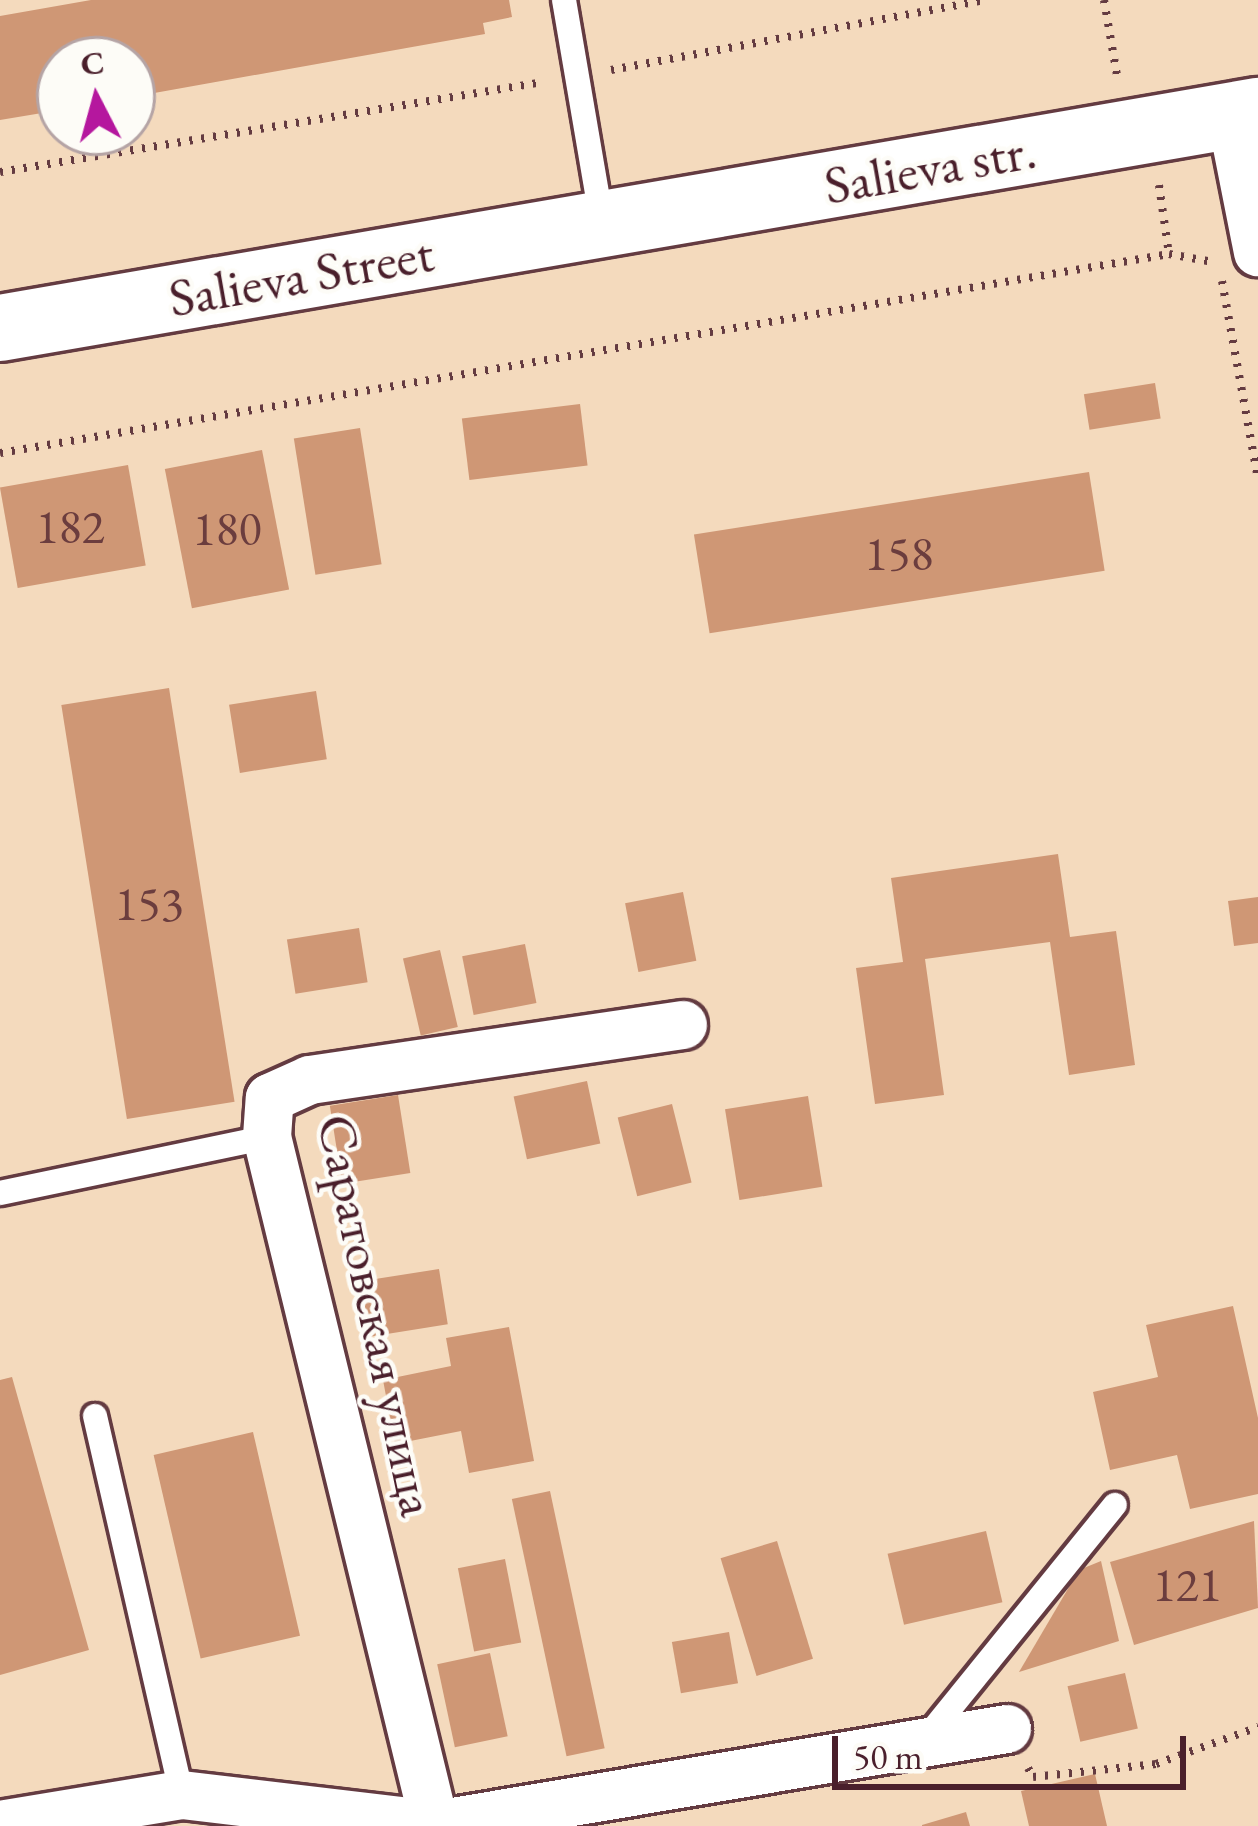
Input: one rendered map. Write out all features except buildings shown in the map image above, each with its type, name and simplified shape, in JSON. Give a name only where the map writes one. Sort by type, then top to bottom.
[{"type":"main road","name":"Salieva str.","points":[[602,222],[1245,114]]},
{"type":"main road","name":"Salieva Street","points":[[0,328],[602,222]]},
{"type":"street","points":[[1245,114],[1258,252]]},
{"type":"street","name":"Саратовская улица","points":[[435,1826],[268,1137],[270,1098],[310,1080],[683,1025]]},
{"type":"street","points":[[0,1825],[182,1795],[435,1826],[1007,1730]]},
{"type":"lane","points":[[564,0],[602,222]]},
{"type":"lane","points":[[0,1193],[268,1137]]},
{"type":"lane","points":[[95,1416],[182,1795]]},
{"type":"lane","points":[[920,1745],[1115,1504]]},
{"type":"path","points":[[0,172],[578,76],[985,0]]},
{"type":"path","points":[[1104,0],[1117,81],[1130,80]]},
{"type":"path","points":[[1158,178],[1169,254]]},
{"type":"path","points":[[0,453],[1169,254],[1212,260],[1222,280],[1258,481]]},
{"type":"path","points":[[1007,1730],[1033,1777],[1156,1764],[1258,1727]]}]
